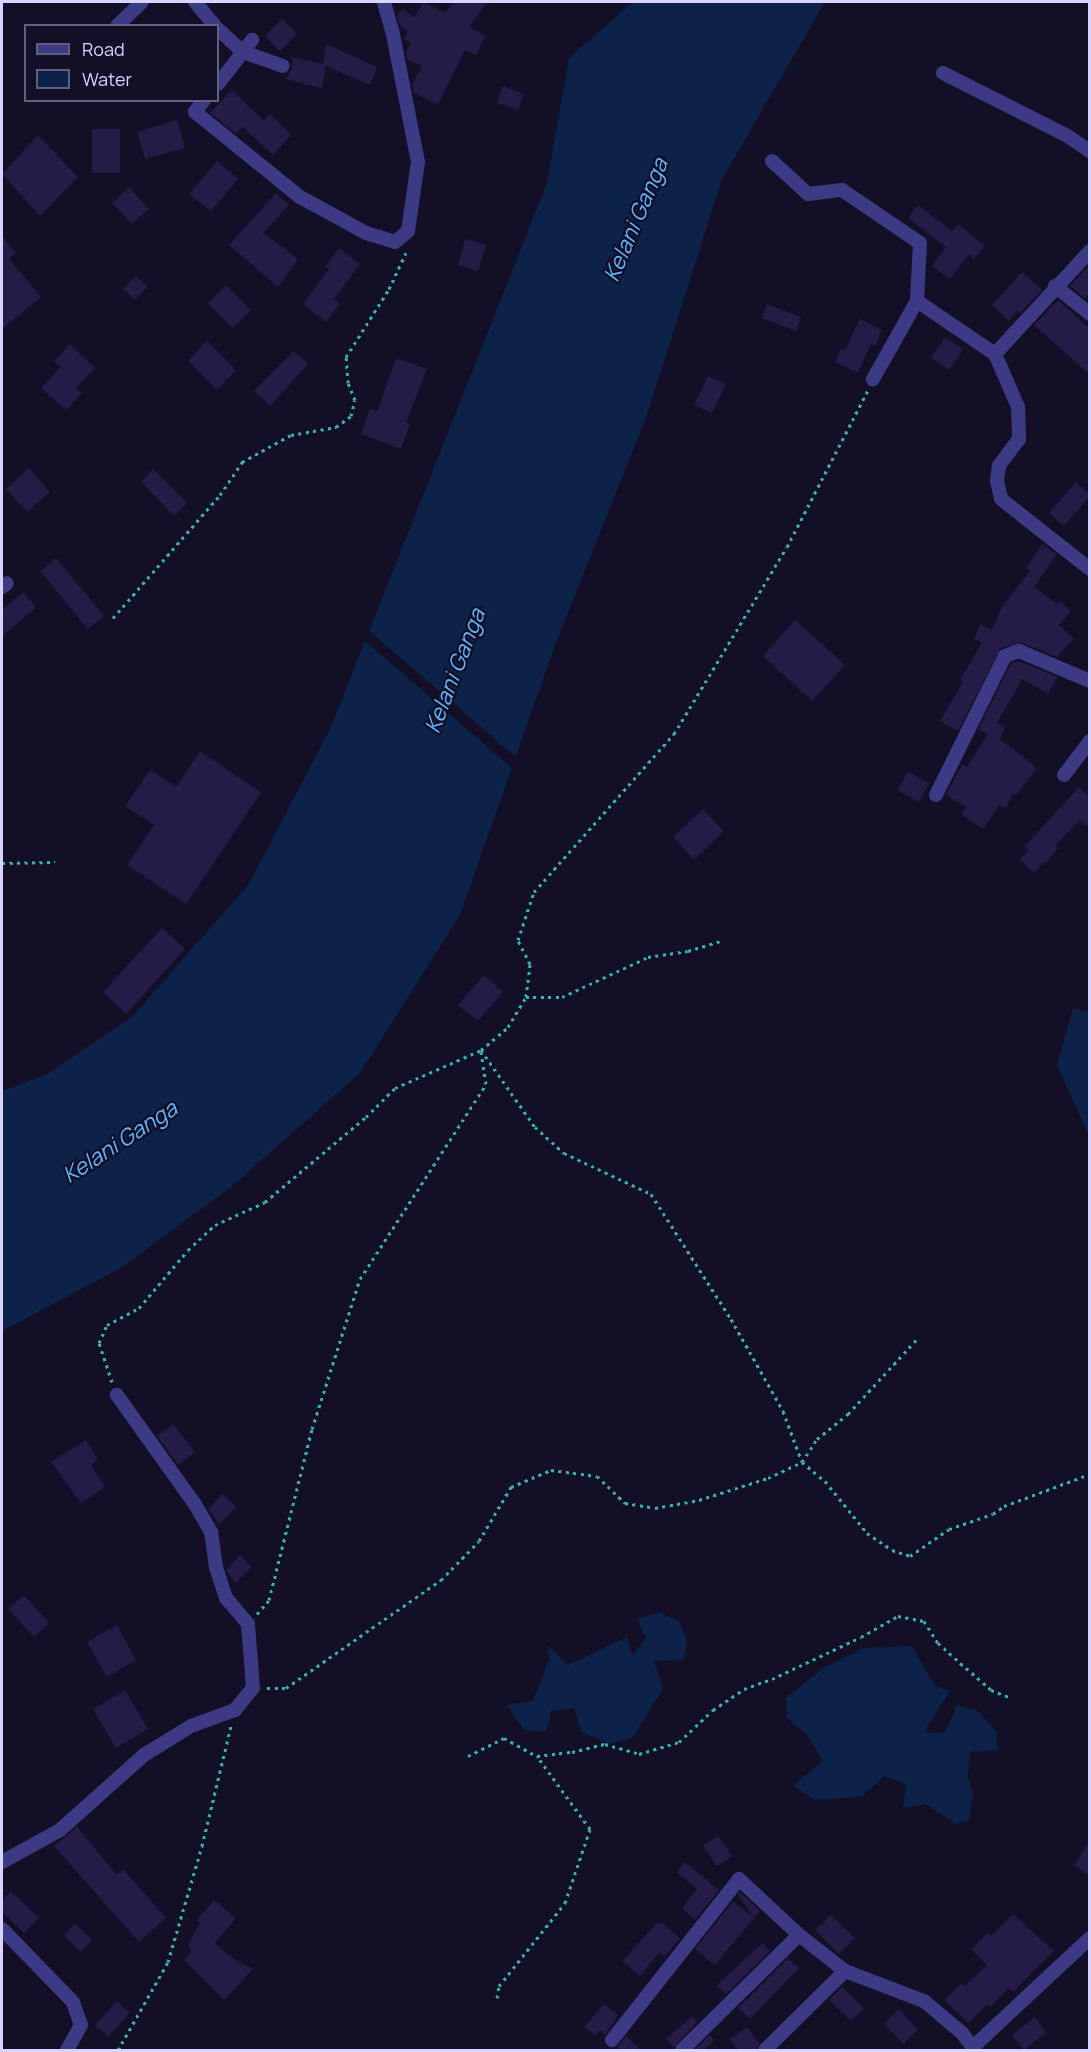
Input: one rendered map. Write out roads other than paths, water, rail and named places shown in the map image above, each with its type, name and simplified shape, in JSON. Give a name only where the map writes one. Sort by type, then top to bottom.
[{"type":"street","points":[[119,24],[142,2]]},
{"type":"street","points":[[195,2],[213,24]]},
{"type":"street","points":[[202,102],[195,112],[300,197],[366,233],[395,242],[408,231],[418,162],[393,34],[384,2]]},
{"type":"street","points":[[219,30],[243,52],[284,66]]},
{"type":"street","points":[[219,83],[252,40]]},
{"type":"street","points":[[943,73],[1066,135],[1089,151]]},
{"type":"street","points":[[772,161],[808,194],[842,190],[920,243],[917,301],[873,380]]},
{"type":"street","points":[[995,354],[1089,251]]},
{"type":"street","points":[[1055,286],[1089,314]]},
{"type":"street","points":[[917,301],[995,354],[1018,408],[1019,439],[999,466],[997,481],[1001,499],[1089,568]]},
{"type":"street","points":[[936,795],[997,668],[1005,656],[1019,651],[1089,681]]},
{"type":"street","points":[[1064,775],[1089,741]]},
{"type":"street","points":[[2,1862],[60,1830],[144,1755],[191,1726],[235,1710],[253,1688],[248,1624],[226,1598],[216,1568],[211,1532],[194,1503],[117,1395]]},
{"type":"street","points":[[612,2040],[739,1879],[799,1935],[845,1971],[894,1992],[924,2001],[962,2033],[974,2049],[1089,1938]]},
{"type":"street","points":[[2,1929],[73,2002],[81,2025],[67,2050]]},
{"type":"street","points":[[682,2050],[799,1935]]},
{"type":"street","points":[[765,2050],[845,1971]]},
{"type":"water","name":"Kelani Ganga","points":[[633,2],[825,2],[722,179],[647,415],[555,645],[460,915],[360,1073],[231,1187],[121,1268],[2,1331],[2,1091],[47,1074],[132,1017],[249,884],[331,727],[547,183],[569,58]]},
{"type":"water","points":[[1073,1008],[1089,1013],[1089,1136],[1057,1065]]},
{"type":"water","points":[[659,1612],[680,1622],[687,1641],[684,1660],[654,1661],[663,1689],[633,1737],[610,1744],[581,1732],[574,1708],[551,1711],[546,1732],[524,1730],[507,1705],[533,1701],[549,1660],[548,1646],[568,1665],[627,1637],[632,1656],[646,1638],[637,1619]]},
{"type":"water","points":[[912,1646],[935,1686],[950,1691],[924,1732],[945,1733],[957,1705],[978,1711],[997,1733],[997,1750],[970,1752],[968,1776],[973,1794],[969,1820],[956,1824],[926,1804],[903,1808],[906,1784],[884,1776],[861,1797],[815,1800],[793,1786],[823,1761],[807,1735],[787,1718],[786,1698],[823,1668],[864,1648]]}]
